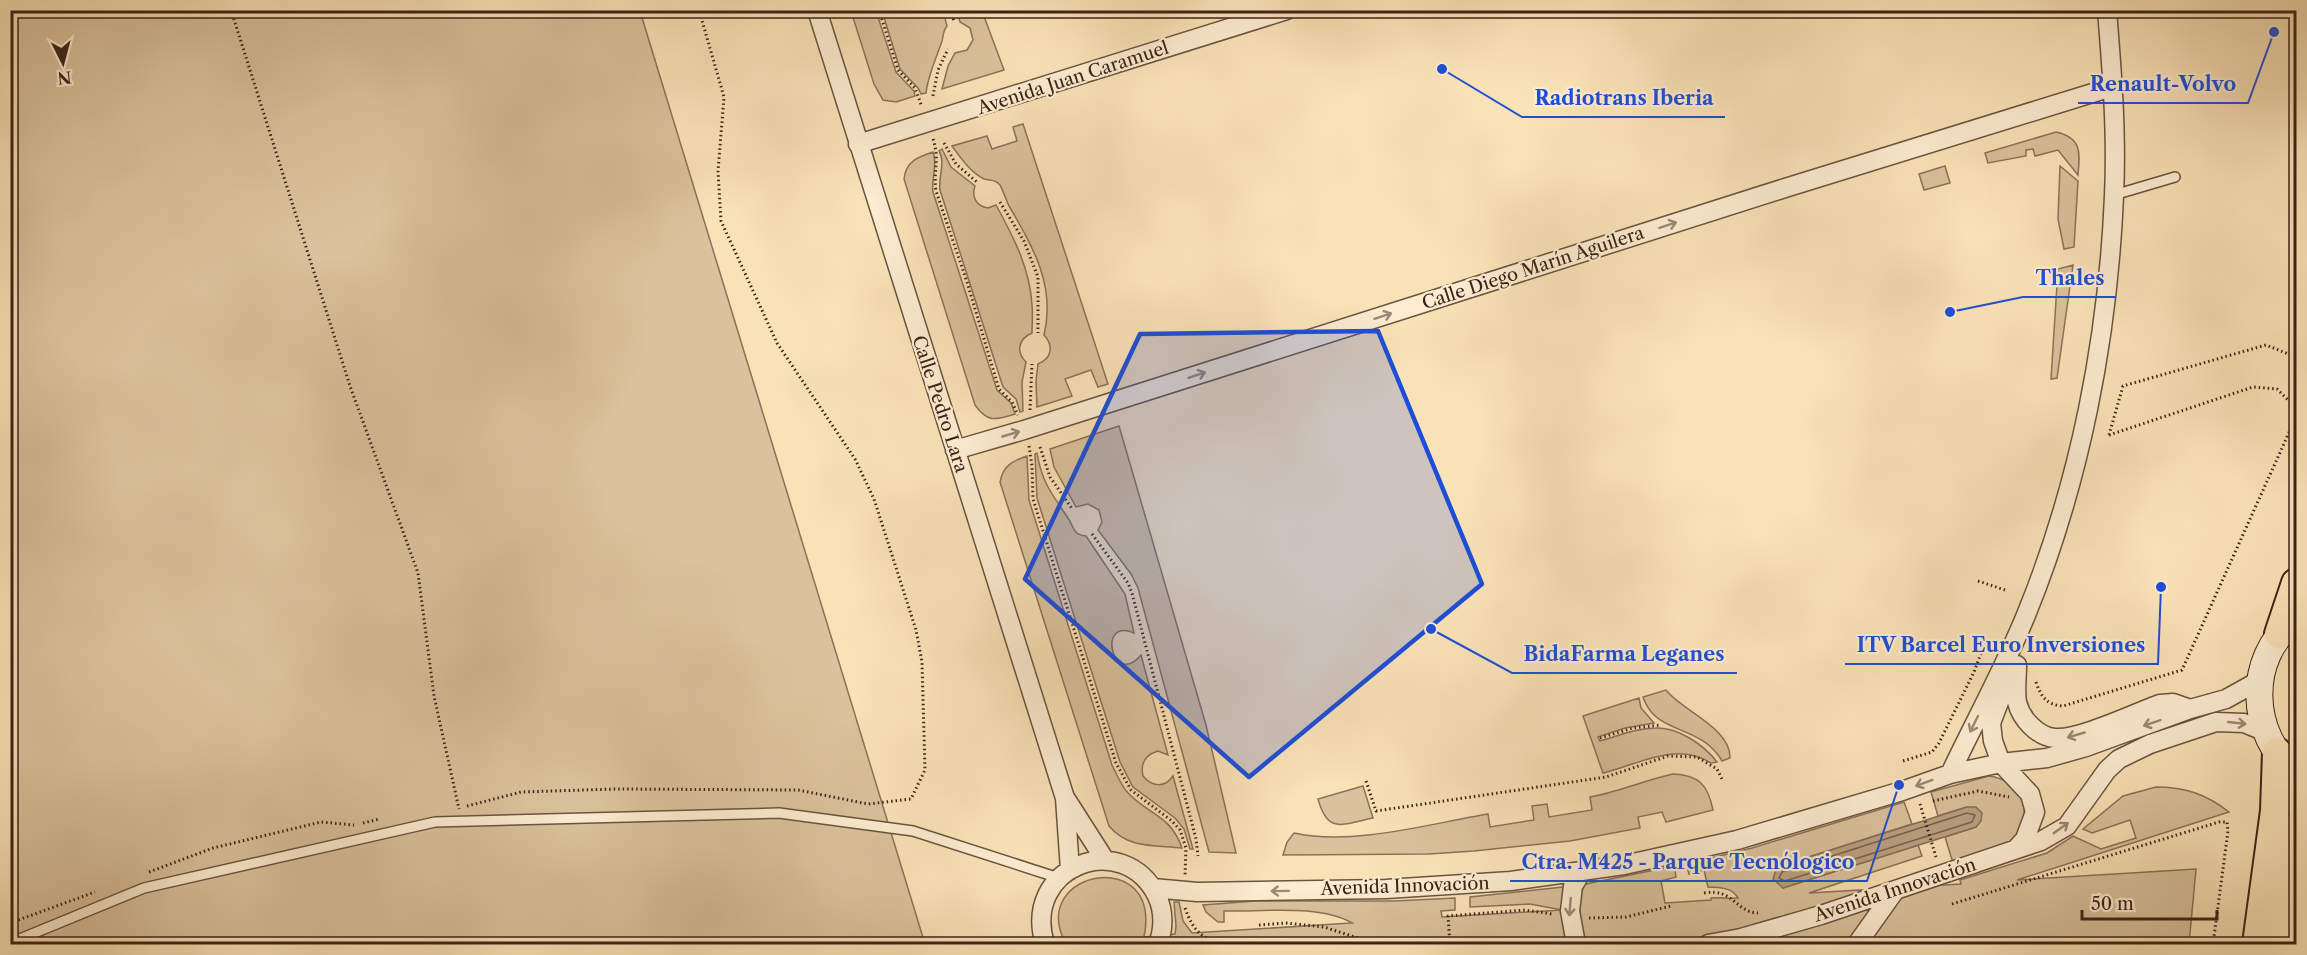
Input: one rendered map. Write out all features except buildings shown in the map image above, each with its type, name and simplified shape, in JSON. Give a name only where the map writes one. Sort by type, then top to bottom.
[{"type":"main road","points":[[2288,626],[2296,583]]},
{"type":"main road","points":[[2265,944],[2284,832],[2277,784],[2280,752]]},
{"type":"street","name":"Calle Pedro Lara","points":[[817,10],[1065,798],[1105,860]]},
{"type":"street","name":"Avenida Juan Caramuel","points":[[858,144],[1287,10]]},
{"type":"street","points":[[1950,774],[2026,614],[2058,526],[2085,430],[2105,305],[2114,195],[2112,87],[2107,10]]},
{"type":"street","name":"Calle Diego Marín Aguilera","points":[[955,450],[2112,87]]},
{"type":"street","points":[[2026,614],[2017,661],[2017,703],[2035,731],[2053,738],[2072,737],[2160,704],[2173,703],[2190,709]]},
{"type":"street","points":[[2280,752],[2258,698],[2261,674],[2268,654],[2288,626]]},
{"type":"street","points":[[2012,853],[2025,839],[2035,812],[2030,794],[2001,763],[1990,723],[2017,661]]},
{"type":"street","name":"Avenida Innovación","points":[[1153,888],[1185,891],[1386,889],[1511,881],[1657,858],[1735,840],[1902,791],[1950,774],[2001,763],[2047,758],[2086,747],[2241,692],[2253,684],[2261,674]]},
{"type":"street","name":"Avenida Innovación","points":[[1708,945],[1741,938],[1893,892],[2012,853],[2041,841],[2067,826],[2107,770],[2119,759],[2150,744],[2216,722],[2244,723],[2280,752]]},
{"type":"street","name":"Calle Pedro Lara","points":[[1064,874],[1065,798]]},
{"type":"street","points":[[1045,945],[1040,921],[1045,898],[1064,874],[1086,862],[1105,860],[1132,869],[1153,888],[1162,914],[1158,945]]},
{"type":"street","points":[[1576,945],[1570,912],[1572,886],[1582,871]]},
{"type":"street","points":[[1857,945],[1893,892]]},
{"type":"street","points":[[1741,938],[1762,945]]},
{"type":"lane","points":[[2114,195],[2175,177]]},
{"type":"lane","points":[[10,943],[144,888],[435,822],[779,813],[913,831],[1064,874]]},
{"type":"path","points":[[231,10],[350,386],[418,573],[434,696],[459,809]]},
{"type":"path","points":[[699,10],[724,97],[718,171],[721,221],[777,343],[860,469],[874,499],[916,630],[922,662],[925,770],[911,799],[868,804]]},
{"type":"path","points":[[879,10],[898,70],[915,88],[928,124],[938,156],[934,183],[936,191],[967,282],[999,389],[1012,402],[1024,430],[1030,450],[1033,499],[1116,763],[1131,790],[1172,821],[1180,831],[1186,848],[1184,906],[1191,925],[1210,940],[1231,943]]},
{"type":"path","points":[[951,10],[954,22]]},
{"type":"path","points":[[933,96],[938,70],[948,49]]},
{"type":"path","points":[[944,143],[956,164],[978,183]]},
{"type":"path","points":[[1000,202],[1024,241],[1038,277],[1038,333]]},
{"type":"path","points":[[2035,680],[2044,700],[2053,705],[2063,706],[2182,670],[2296,419],[2292,404],[2277,389],[2253,387],[2109,435],[2123,386],[2266,345],[2296,357]]},
{"type":"path","points":[[1029,412],[1032,364]]},
{"type":"path","points":[[1040,447],[1050,477],[1073,510]]},
{"type":"path","points":[[1092,534],[1128,583],[1196,839],[1198,856]]},
{"type":"path","points":[[1978,581],[2005,590]]},
{"type":"path","points":[[1903,761],[1932,752],[1939,743],[1974,672],[1983,648]]},
{"type":"path","points":[[1600,738],[1633,728],[1661,724]]},
{"type":"path","points":[[1366,781],[1376,811],[1606,777],[1668,756],[1696,758],[1717,769],[1723,781]]},
{"type":"path","points":[[1932,801],[1978,790],[2016,799],[2030,794]]},
{"type":"path","points":[[1920,804],[1937,857],[1925,861]]},
{"type":"path","points":[[1952,904],[2219,822],[2227,822],[2228,831],[2213,945]]},
{"type":"path","points":[[1704,893],[1719,892],[1732,898],[1745,911],[1756,914],[1767,910]]},
{"type":"path","points":[[1450,945],[1448,916],[1477,913]]},
{"type":"path","points":[[1259,925],[1286,923],[1324,927],[1376,945]]},
{"type":"highlighted area","points":[[1378,331],[1482,584],[1249,777],[1025,579],[1140,334]]},
{"type":"shaded area","points":[[10,11],[640,11],[925,944],[11,944]]},
{"type":"shaded area","points":[[851,11],[876,11],[896,72],[914,91],[915,96],[896,102],[883,100],[874,84]]},
{"type":"shaded area","points":[[882,11],[943,11],[947,26],[930,74],[926,93],[921,94],[900,69]]},
{"type":"shaded area","points":[[957,11],[982,11],[1004,70],[942,89],[948,66],[955,53],[967,50],[973,40],[970,28],[960,22]]},
{"type":"shaded area","points":[[1023,124],[1108,384],[1098,387],[1091,370],[1065,379],[1072,396],[1037,407],[1038,364],[1049,355],[1050,351],[1049,343],[1044,335],[1047,300],[1040,268],[1000,185],[975,173],[952,146],[987,136],[992,149],[1017,141],[1013,127]]},
{"type":"shaded area","points":[[2056,132],[2071,138],[2078,147],[2078,175],[2058,150],[2035,156],[2033,149],[2026,150],[2026,156],[1988,163],[1985,153]]},
{"type":"shaded area","points":[[942,149],[951,167],[975,186],[974,198],[978,203],[988,208],[996,205],[1014,241],[1028,278],[1031,291],[1032,333],[1021,342],[1020,346],[1021,354],[1026,362],[1022,382],[1023,411],[1020,412],[1016,399],[1003,387],[940,190],[942,160],[939,151]]},
{"type":"shaded area","points":[[933,152],[935,161],[933,192],[997,390],[1011,403],[1015,414],[997,419],[984,415],[975,405],[904,179],[910,164]]},
{"type":"shaded area","points":[[1945,166],[1950,183],[1924,190],[1919,174]]},
{"type":"shaded area","points":[[2060,166],[2078,181],[2074,247],[2064,249],[2058,219]]},
{"type":"shaded area","points":[[2073,265],[2057,378],[2051,379],[2058,269]]},
{"type":"shaded area","points":[[1119,426],[1206,725],[1236,853],[1209,852],[1138,588],[1131,574],[1098,530],[1102,522],[1099,510],[1088,504],[1076,507],[1054,467],[1050,449]]},
{"type":"shaded area","points":[[1037,453],[1052,495],[1074,530],[1086,536],[1125,594],[1134,633],[1122,631],[1115,634],[1112,642],[1113,651],[1116,659],[1123,664],[1131,663],[1141,655],[1168,755],[1158,751],[1147,757],[1142,767],[1143,776],[1158,785],[1166,783],[1173,776],[1193,849],[1190,849],[1184,829],[1175,818],[1133,787],[1120,762],[1037,498],[1035,454]]},
{"type":"shaded area","points":[[1027,456],[1029,500],[1112,765],[1126,791],[1172,829],[1182,848],[1133,842],[1116,833],[1109,826],[1000,482],[1003,472],[1009,465]]},
{"type":"shaded area","points":[[1666,690],[1723,738],[1730,758],[1722,761],[1702,740],[1668,724],[1649,709],[1643,697]]},
{"type":"shaded area","points":[[1639,698],[1641,708],[1654,723],[1625,728],[1598,737],[1600,741],[1641,729],[1664,728],[1690,738],[1717,762],[1711,763],[1684,754],[1671,754],[1657,756],[1603,773],[1583,716]]},
{"type":"shaded area","points":[[1673,774],[1690,777],[1701,783],[1708,794],[1713,810],[1666,822],[1662,812],[1638,817],[1640,828],[1570,841],[1429,854],[1283,855],[1287,842],[1294,833],[1341,837],[1365,835],[1488,814],[1490,827],[1534,820],[1532,806],[1547,804],[1549,817],[1592,810],[1590,797]]},
{"type":"shaded area","points":[[1989,776],[2001,779],[2018,792],[2024,812],[2023,822],[2018,832],[2006,845],[1953,863],[1945,837],[1976,827],[1967,807],[1938,816],[1931,792]]},
{"type":"shaded area","points":[[1363,786],[1373,818],[1338,824],[1326,818],[1318,799]]},
{"type":"shaded area","points":[[2156,787],[2176,788],[2195,793],[2229,812],[2017,880],[2196,869],[2189,944],[1021,944],[1065,942],[1059,917],[1064,898],[1079,885],[1098,878],[1118,879],[1134,889],[1145,908],[1144,937],[1175,934],[1174,902],[1179,902],[1183,921],[1192,933],[1352,923],[1323,913],[1290,910],[1224,911],[1224,922],[1218,922],[1206,912],[1203,905],[1255,901],[1394,901],[1455,898],[1455,910],[1441,911],[1442,917],[1562,910],[1530,904],[1470,907],[1470,897],[1581,885],[1674,866],[1676,877],[1661,881],[1665,903],[1711,900],[1711,898],[1738,898],[1729,890],[1708,887],[1704,870],[1689,874],[1686,864],[1752,848],[1904,802],[1912,824],[1777,867],[1783,888],[1918,845],[1922,856],[1809,893],[1961,884],[1960,880],[2047,853],[2073,836],[2101,849],[2136,838],[2130,820],[2092,833],[2083,829],[2123,796]]},
{"type":"water","points":[[1967,807],[1976,807],[1982,813],[1981,821],[1976,827],[1783,888],[1773,879],[1777,867]]},
{"type":"place","name":"Renault-Volvo","points":[[2274,32]]},
{"type":"place","name":"Radiotrans Iberia","points":[[1442,69]]},
{"type":"place","name":"Thales","points":[[1950,312]]},
{"type":"place","name":"ITV Barcel Euro Inversiones","points":[[2161,587]]},
{"type":"place","name":"BidaFarma Leganes","points":[[1431,629]]},
{"type":"place","name":"Ctra. M425 - Parque Tecnólogico","points":[[1899,785]]}]
